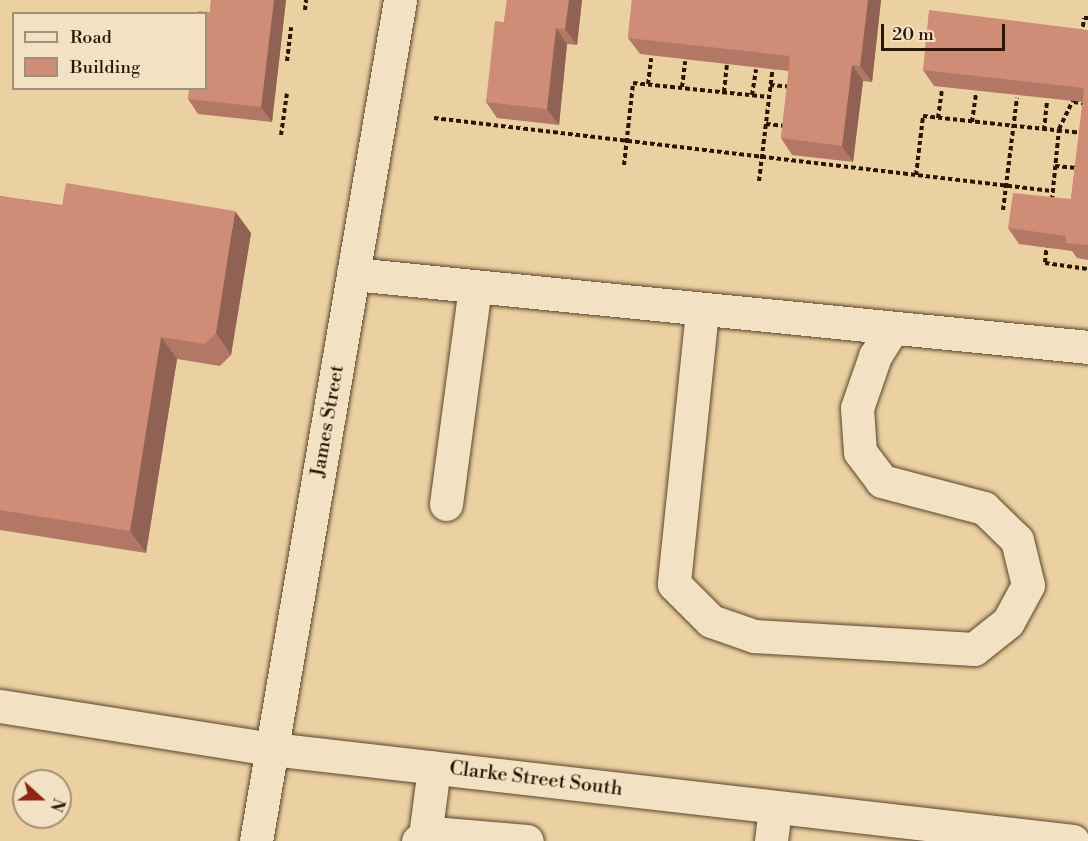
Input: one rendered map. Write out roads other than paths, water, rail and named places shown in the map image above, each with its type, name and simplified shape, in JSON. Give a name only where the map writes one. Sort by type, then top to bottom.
[{"type":"street","name":"James Street","points":[[256,841],[400,0]]},
{"type":"street","points":[[353,274],[891,330],[1088,347]]},
{"type":"street","points":[[446,504],[475,288]]},
{"type":"street","points":[[702,311],[674,584],[711,621],[754,636],[974,649],[1008,622],[1028,585],[1017,540],[984,507],[882,481],[860,452],[857,408],[875,356],[891,330]]},
{"type":"street","name":"Clarke Street South","points":[[0,706],[272,749],[1073,841]]},
{"type":"street","points":[[434,768],[422,838],[527,841]]},
{"type":"street","points":[[771,841],[775,807]]}]
